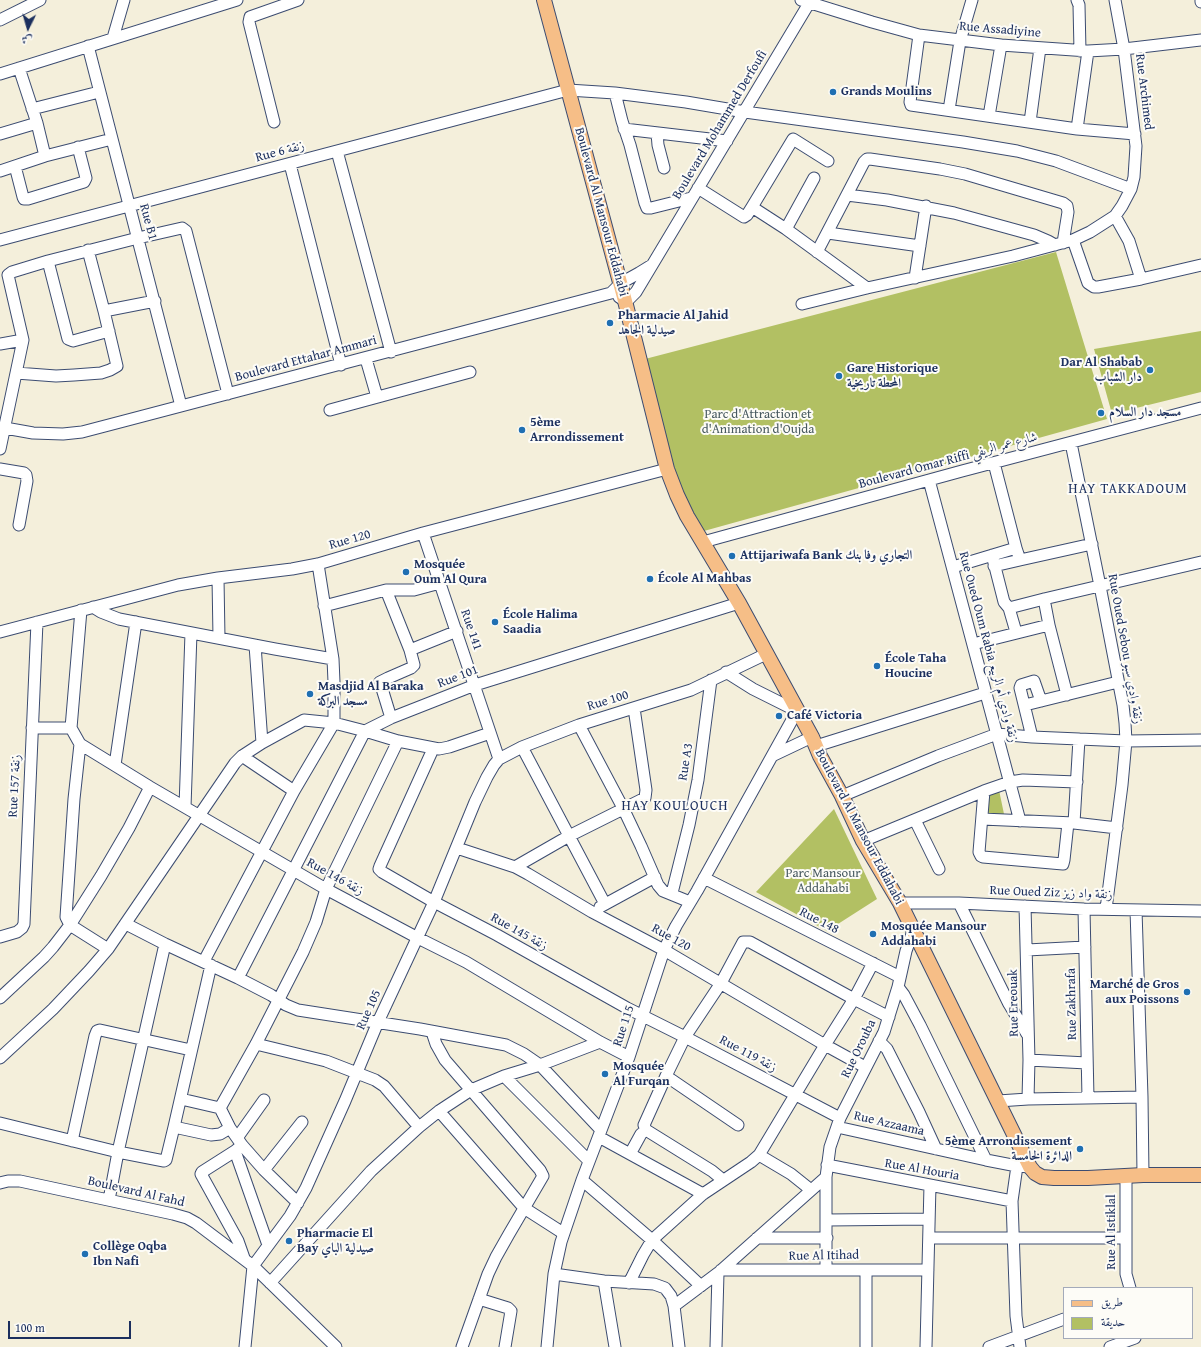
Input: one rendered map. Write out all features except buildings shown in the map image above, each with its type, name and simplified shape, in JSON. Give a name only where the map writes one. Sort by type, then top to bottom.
[{"type":"main road","name":"Boulevard Al Mansour Eddahabi","points":[[544,0],[568,90],[616,288],[625,301],[667,469],[681,504],[739,602],[814,741],[820,756],[842,796],[863,841],[900,903],[998,1101],[1024,1166]]},
{"type":"main road","points":[[1024,1166],[1042,1177],[1082,1178],[1126,1175],[1201,1175]]},
{"type":"street","points":[[0,20],[40,0]]},
{"type":"street","points":[[113,38],[124,0]]},
{"type":"street","points":[[0,74],[237,0]]},
{"type":"street","points":[[274,122],[249,22],[250,17],[298,0]]},
{"type":"street","points":[[949,110],[960,41],[972,0]]},
{"type":"street","points":[[1077,0],[1079,5],[1084,51],[1077,129]]},
{"type":"street","name":"Rue Archimed","points":[[1115,0],[1124,50],[1135,134],[1136,161],[1131,189],[1115,216]]},
{"type":"street","name":"Rue Assadiyine","points":[[807,1],[872,22],[919,35],[960,41],[1084,51],[1124,50],[1201,40]]},
{"type":"street","name":"Boulevard Mohammed Derfoufi","points":[[625,301],[636,292],[691,198],[727,141],[735,125],[745,112],[807,1]]},
{"type":"street","points":[[919,35],[910,102],[911,105],[1077,129],[1135,134]]},
{"type":"street","points":[[989,116],[1001,45]]},
{"type":"street","name":"Rue B1","points":[[88,46],[181,406]]},
{"type":"street","points":[[1030,122],[1040,48]]},
{"type":"street","points":[[19,68],[37,123],[45,156]]},
{"type":"street","name":"Rue 6 زنقة","points":[[0,240],[130,207],[568,90],[615,93],[964,142],[1016,151],[1056,161],[1131,189]]},
{"type":"street","points":[[32,109],[100,92]]},
{"type":"street","points":[[615,93],[647,208],[691,198]]},
{"type":"street","points":[[0,134],[37,123]]},
{"type":"street","points":[[624,129],[727,141]]},
{"type":"street","points":[[657,133],[658,145],[664,168]]},
{"type":"street","points":[[0,170],[112,138]]},
{"type":"street","points":[[698,188],[743,216],[747,215],[793,140],[828,160]]},
{"type":"street","points":[[15,166],[23,197],[24,199],[28,199],[84,182],[86,178],[78,147]]},
{"type":"street","points":[[337,151],[391,352]]},
{"type":"street","points":[[817,252],[864,162],[867,159],[870,159],[965,174],[1063,203],[1067,206],[1068,212],[1064,243],[1082,268],[1090,286],[1098,287],[1141,279],[1201,265]]},
{"type":"street","points":[[290,164],[341,365]]},
{"type":"street","points":[[786,230],[814,178]]},
{"type":"street","points":[[847,195],[926,206],[1048,241],[1064,243]]},
{"type":"street","points":[[915,278],[926,206]]},
{"type":"street","points":[[752,207],[867,288]]},
{"type":"street","points":[[802,304],[1064,243],[1090,232],[1115,216],[1129,241],[1141,279]]},
{"type":"street","points":[[0,449],[23,340],[8,276],[12,272],[88,250],[182,228],[184,229],[228,394]]},
{"type":"street","points":[[828,233],[920,246]]},
{"type":"street","points":[[16,373],[50,376],[68,375],[101,372],[114,369],[118,365],[88,250]]},
{"type":"street","points":[[48,261],[68,339],[73,341],[109,331]]},
{"type":"street","name":"Boulevard Mohammed Derfoufi","points":[[616,288],[652,264]]},
{"type":"street","name":"Boulevard Ettahar Ammari","points":[[5,428],[49,434],[74,433],[366,359],[616,288]]},
{"type":"street","points":[[104,311],[155,301]]},
{"type":"street","points":[[0,344],[23,340]]},
{"type":"street","points":[[366,359],[377,397]]},
{"type":"street","points":[[330,410],[470,372]]},
{"type":"street","name":"Boulevard Omar Riffi شارع عمر الريفي","points":[[703,542],[1201,408]]},
{"type":"street","name":"Rue Oued Sebou زنقة وادي سبو","points":[[1071,443],[1123,705],[1126,741],[1117,828],[1106,909]]},
{"type":"street","points":[[994,463],[1020,560]]},
{"type":"street","points":[[0,469],[24,473],[26,475],[27,481],[19,525]]},
{"type":"street","name":"Rue 120","points":[[0,632],[178,585],[318,564],[422,533],[667,469]]},
{"type":"street","name":"Rue Oued Oum Rabia زنقة وادي أم الربيع","points":[[929,480],[1020,821]]},
{"type":"street","name":"Rue 141","points":[[422,533],[500,759]]},
{"type":"street","points":[[994,566],[1092,544]]},
{"type":"street","points":[[953,567],[1016,548]]},
{"type":"street","points":[[992,555],[1004,602],[1009,608],[1016,632]]},
{"type":"street","points":[[1009,608],[1201,562]]},
{"type":"street","points":[[0,1123],[118,1152],[165,1161],[167,1158],[191,1050],[207,963],[294,791],[334,723],[334,682],[332,659],[318,564]]},
{"type":"street","points":[[218,578],[219,638]]},
{"type":"street","points":[[324,606],[386,590],[414,590],[440,583]]},
{"type":"street","points":[[386,590],[414,663],[413,667],[380,682],[391,718]]},
{"type":"street","points":[[1044,599],[1067,695]]},
{"type":"street","name":"Rue 101","points":[[365,731],[391,718],[475,685],[739,602]]},
{"type":"street","points":[[93,607],[107,615],[136,622],[332,659]]},
{"type":"street","points":[[32,728],[71,728],[81,610]]},
{"type":"street","name":"Rue 157 زنقة","points":[[0,937],[17,932],[24,924],[37,622]]},
{"type":"street","points":[[115,765],[136,622]]},
{"type":"street","points":[[973,644],[1016,632],[1049,625]]},
{"type":"street","points":[[410,650],[457,631]]},
{"type":"street","points":[[185,807],[191,633]]},
{"type":"street","points":[[255,645],[262,743]]},
{"type":"street","name":"Rue 100","points":[[500,759],[522,747],[578,725],[701,686],[726,672],[766,654]]},
{"type":"street","points":[[726,672],[752,689],[798,711]]},
{"type":"street","name":"Rue A3","points":[[672,893],[695,794],[704,741],[711,680]]},
{"type":"street","points":[[1032,737],[1020,685],[1033,681],[1036,683],[1041,701]]},
{"type":"street","points":[[1024,705],[1118,682]]},
{"type":"street","points":[[772,756],[814,741],[985,693]]},
{"type":"street","points":[[515,867],[569,836],[623,808],[644,799],[646,796],[646,787],[634,708]]},
{"type":"street","name":"Rue 115","points":[[547,1347],[554,1274],[564,1233],[589,1161],[629,1057],[664,950],[798,711]]},
{"type":"street","points":[[0,1058],[53,1009],[108,949],[198,815],[235,763],[242,756],[304,720],[334,723],[433,749],[444,749],[490,733]]},
{"type":"street","points":[[578,725],[623,808],[660,888],[663,891],[672,893],[690,902]]},
{"type":"street","name":"Rue 146 زنقة","points":[[71,728],[80,744],[150,787],[326,889],[466,962],[600,1042],[629,1057]]},
{"type":"street","points":[[238,978],[365,731]]},
{"type":"street","points":[[842,796],[938,756],[997,734],[1126,741],[1201,740]]},
{"type":"street","points":[[984,791],[979,852],[981,856],[1061,865],[1064,860],[1077,782],[1079,739]]},
{"type":"street","points":[[220,1108],[256,1044],[310,938],[326,889],[398,741]]},
{"type":"street","points":[[80,744],[74,799],[66,919],[70,925],[108,949]]},
{"type":"street","points":[[522,747],[605,904]]},
{"type":"street","name":"Rue 145 زنقة","points":[[433,749],[380,865],[382,872],[613,1001],[643,1016]]},
{"type":"street","points":[[242,756],[294,791]]},
{"type":"street","name":"Rue 105","points":[[253,1266],[298,1203],[319,1161],[378,1022],[434,902],[475,802],[487,777],[500,759]]},
{"type":"street","points":[[863,841],[984,791],[1010,782],[1023,780],[1077,782]]},
{"type":"street","points":[[0,998],[53,948],[70,925],[102,876],[150,787]]},
{"type":"street","points":[[982,819],[1071,823],[1117,828]]},
{"type":"street","points":[[915,820],[939,869]]},
{"type":"street","name":"Rue 120","points":[[457,848],[515,867],[592,912],[664,950],[865,1067]]},
{"type":"street","points":[[592,912],[655,877]]},
{"type":"street","name":"Rue 148","points":[[704,878],[873,963],[899,982]]},
{"type":"street","name":"Rue Oued Ziz زنقة واد زيز","points":[[900,903],[959,903],[1084,909],[1201,912]]},
{"type":"street","points":[[959,903],[1009,1004],[1028,1034]]},
{"type":"street","name":"Rue Ereouak","points":[[1025,906],[1029,1060],[1028,1099]]},
{"type":"street","name":"Rue Zakhrafa","points":[[1084,909],[1088,1098]]},
{"type":"street","points":[[1136,910],[1143,1175]]},
{"type":"street","points":[[126,924],[238,978],[291,1008],[378,1022],[506,1046],[524,1054],[540,1065],[600,1134],[630,1154],[703,1194]]},
{"type":"street","name":"Rue Orouba","points":[[826,1270],[826,1177],[830,1147],[838,1122],[865,1067],[880,1041],[889,1016],[906,951],[913,931]]},
{"type":"street","points":[[723,1180],[712,1171],[646,1130],[644,1127],[685,1036],[721,983],[742,944],[745,942],[750,942],[854,999],[889,1016]]},
{"type":"street","points":[[109,1200],[118,1152],[165,944]]},
{"type":"street","points":[[1027,950],[1085,947]]},
{"type":"street","points":[[629,1283],[652,1240],[703,1194],[759,1155],[854,999],[873,963]]},
{"type":"street","points":[[899,982],[986,1160]]},
{"type":"street","name":"Rue 119 زنقة","points":[[643,1016],[685,1036],[795,1094],[838,1122]]},
{"type":"street","points":[[72,1141],[97,1031],[100,1030],[191,1050]]},
{"type":"street","points":[[432,1032],[439,1050],[470,1090],[542,1172],[542,1178],[496,1257],[462,1347]]},
{"type":"street","points":[[880,1041],[887,1049],[936,1149]]},
{"type":"street","points":[[270,1283],[371,1171],[419,1127],[439,1112],[470,1090],[504,1076],[540,1065],[600,1042]]},
{"type":"street","points":[[256,1044],[326,1061],[375,1080],[382,1085],[419,1127]]},
{"type":"street","points":[[1029,1060],[1087,1063]]},
{"type":"street","points":[[504,1076],[589,1161]]},
{"type":"street","points":[[666,1076],[738,1125]]},
{"type":"street","points":[[998,1101],[1142,1097]]},
{"type":"street","points":[[180,1099],[220,1108]]},
{"type":"street","points":[[244,1258],[238,1241],[201,1174],[238,1144],[264,1100]]},
{"type":"street","points":[[220,1108],[238,1144],[268,1246]]},
{"type":"street","points":[[439,1112],[524,1208],[564,1233]]},
{"type":"street","points":[[264,1170],[302,1122]]},
{"type":"street","name":"Rue Azzaama","points":[[838,1122],[936,1149],[986,1160],[1024,1166]]},
{"type":"street","points":[[174,1127],[211,1135],[220,1134],[230,1128]]},
{"type":"street","points":[[630,1154],[641,1134],[646,1130]]},
{"type":"street","points":[[238,1144],[298,1203]]},
{"type":"street","points":[[759,1155],[791,1174],[811,1190]]},
{"type":"street","name":"Rue Al Houria","points":[[827,1165],[1012,1201]]},
{"type":"street","points":[[1020,1341],[1016,1316],[1012,1201],[1024,1166]]},
{"type":"street","name":"Rue Al Istiklal","points":[[1126,1175],[1126,1274],[1130,1287]]},
{"type":"street","points":[[674,1306],[719,1272],[826,1177]]},
{"type":"street","points":[[582,1180],[652,1240],[701,1286]]},
{"type":"street","name":"Boulevard Al Fahd","points":[[0,1183],[20,1181],[182,1216],[196,1223],[244,1258],[336,1347]]},
{"type":"street","points":[[926,1347],[930,1185]]},
{"type":"street","points":[[827,1220],[929,1219]]},
{"type":"street","points":[[757,1238],[827,1238]]},
{"type":"street","points":[[929,1238],[1126,1238]]},
{"type":"street","points":[[245,1347],[253,1266]]},
{"type":"street","points":[[866,1270],[866,1347]]},
{"type":"street","name":"Rue Al Itihad","points":[[719,1272],[928,1270]]},
{"type":"street","points":[[716,1347],[719,1272]]},
{"type":"street","points":[[554,1274],[604,1281],[654,1284],[665,1288],[671,1296],[674,1306],[679,1347]]},
{"type":"street","points":[[604,1281],[615,1347]]},
{"type":"street","points":[[479,1299],[508,1308],[511,1311],[505,1347]]},
{"type":"street","points":[[989,1347],[1020,1341],[1063,1320]]},
{"type":"street","points":[[1110,1347],[1133,1339]]},
{"type":"green space","name":"Parc d'Attraction et d'Animation d'Oujda","points":[[1056,252],[1107,419],[704,531],[683,501],[645,359]]},
{"type":"green space","name":"Dar Al Shabab دار الشباب","points":[[1201,331],[1201,392],[1112,414],[1094,349]]},
{"type":"green space","points":[[999,790],[1004,814],[983,815],[985,795]]},
{"type":"green space","name":"Parc Mansour Addahabi","points":[[834,809],[877,899],[827,931],[756,892]]},
{"type":"place","name":"Grands Moulins","points":[[833,92]]},
{"type":"place","name":"Pharmacie Al Jahid صيدلية الجاهد","points":[[610,323]]},
{"type":"place","name":"Dar Al Shabab دار الشباب","points":[[1150,370]]},
{"type":"place","name":"Gare Historique المحطة تاريخية","points":[[839,376]]},
{"type":"place","name":"مسجد دار السلام","points":[[1101,413]]},
{"type":"place","name":"5ème Arrondissement","points":[[522,430]]},
{"type":"place","name":"Attijariwafa Bank التجاري وفا بنك","points":[[732,556]]},
{"type":"place","name":"Mosquée Oum Al Qura","points":[[406,572]]},
{"type":"place","name":"École Al Mahbas","points":[[650,579]]},
{"type":"place","name":"École Halima Saadia","points":[[495,622]]},
{"type":"place","name":"École Taha Houcine","points":[[877,666]]},
{"type":"place","name":"Masdjid Al Baraka مسجد البركة","points":[[310,694]]},
{"type":"place","name":"Café Victoria","points":[[779,716]]},
{"type":"place","name":"Mosquée Mansour Addahabi","points":[[873,934]]},
{"type":"place","name":"Marché de Gros aux Poissons","points":[[1187,992]]},
{"type":"place","name":"Mosquée Al Furqan","points":[[605,1074]]},
{"type":"place","name":"5ème Arrondissement الدائرة الخامسة","points":[[1080,1149]]},
{"type":"place","name":"Pharmacie El Bay صيدلية الباي","points":[[289,1241]]},
{"type":"place","name":"Collège Oqba Ibn Nafi","points":[[85,1254]]},
{"type":"district","name":"HAY TAKKADOUM","points":[[1128,489]]},
{"type":"district","name":"HAY KOULOUCH","points":[[675,806]]}]
